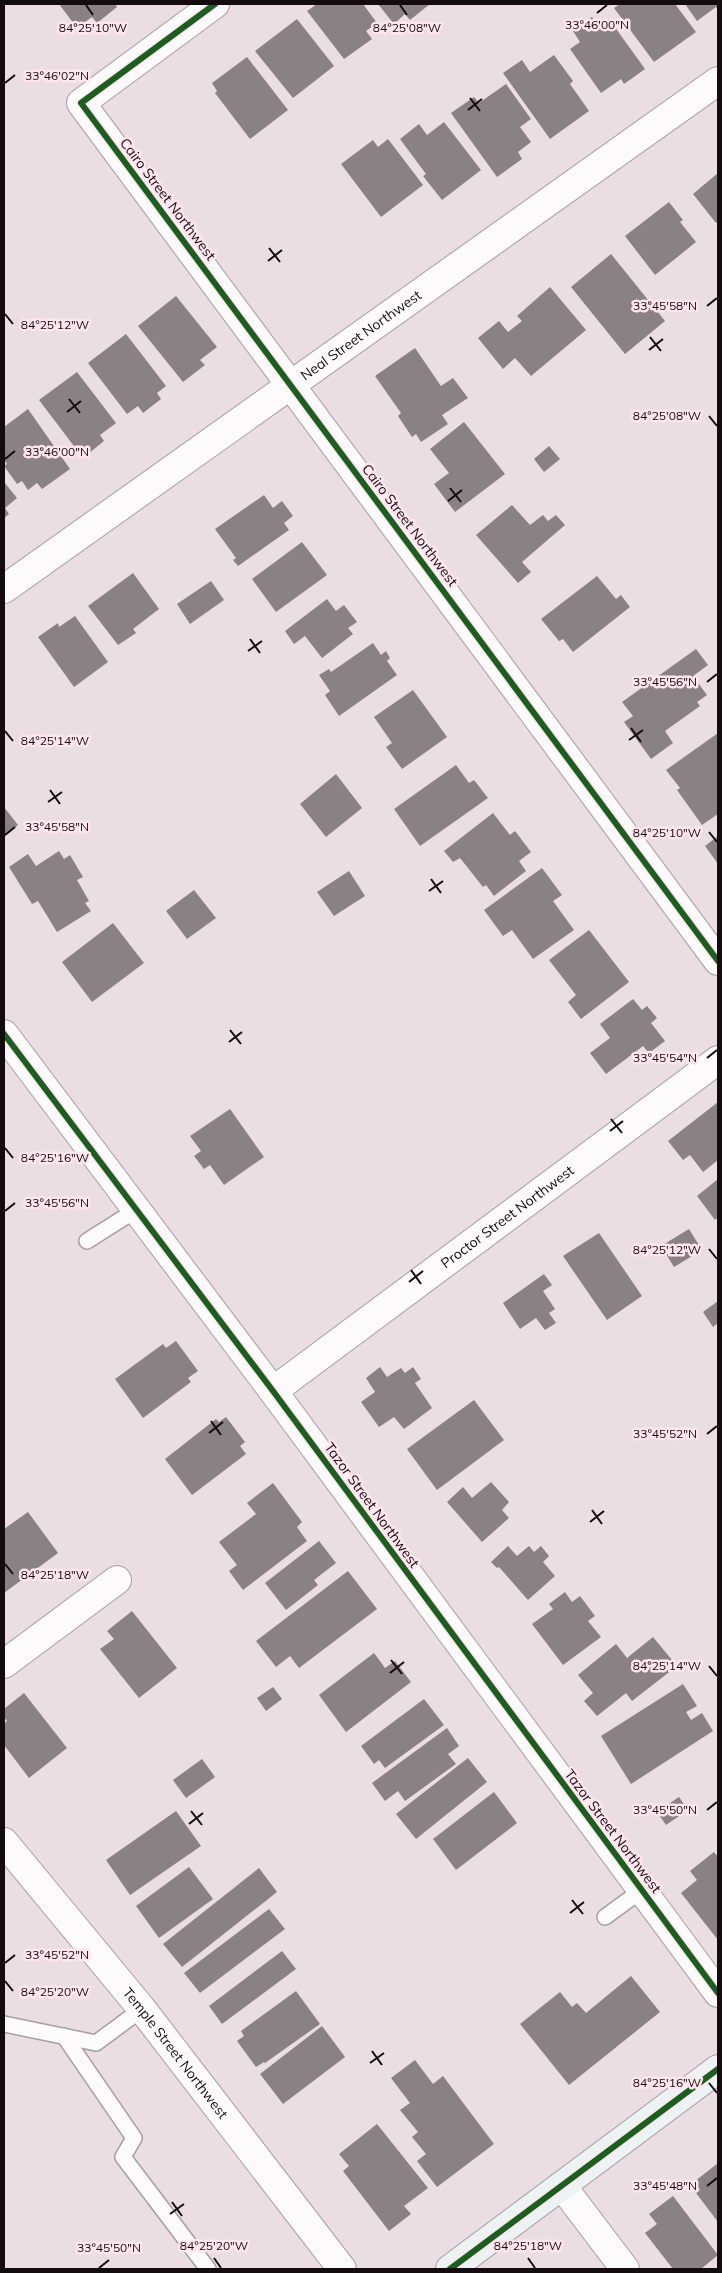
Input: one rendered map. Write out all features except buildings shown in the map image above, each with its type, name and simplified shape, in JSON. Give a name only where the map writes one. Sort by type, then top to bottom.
[{"type":"main road","points":[[450,2269],[718,2069]]},
{"type":"street","name":"Cairo Street Northwest","points":[[215,4],[81,103],[718,961]]},
{"type":"street","name":"Neal Street Northwest","points":[[4,589],[718,82]]},
{"type":"street","name":"Tazor Street Northwest","points":[[4,1034],[273,1392],[718,1993]]},
{"type":"street","name":"Proctor Street Northwest","points":[[273,1392],[718,1060]]},
{"type":"street","points":[[4,1664],[117,1580]]},
{"type":"street","name":"Temple Street Northwest","points":[[4,1842],[142,2009],[342,2269]]},
{"type":"street","points":[[562,2186],[625,2269]]},
{"type":"lane","points":[[87,1241],[136,1210]]},
{"type":"lane","points":[[605,1917],[642,1890]]},
{"type":"lane","points":[[4,2024],[96,2043],[142,2009]]},
{"type":"lane","points":[[64,2036],[134,2138],[122,2156],[208,2269]]},
{"type":"cycle path","points":[[215,4],[81,103],[718,961]]},
{"type":"cycle path","points":[[4,1034],[273,1391],[718,1993]]},
{"type":"cycle path","points":[[450,2269],[718,2069]]}]
